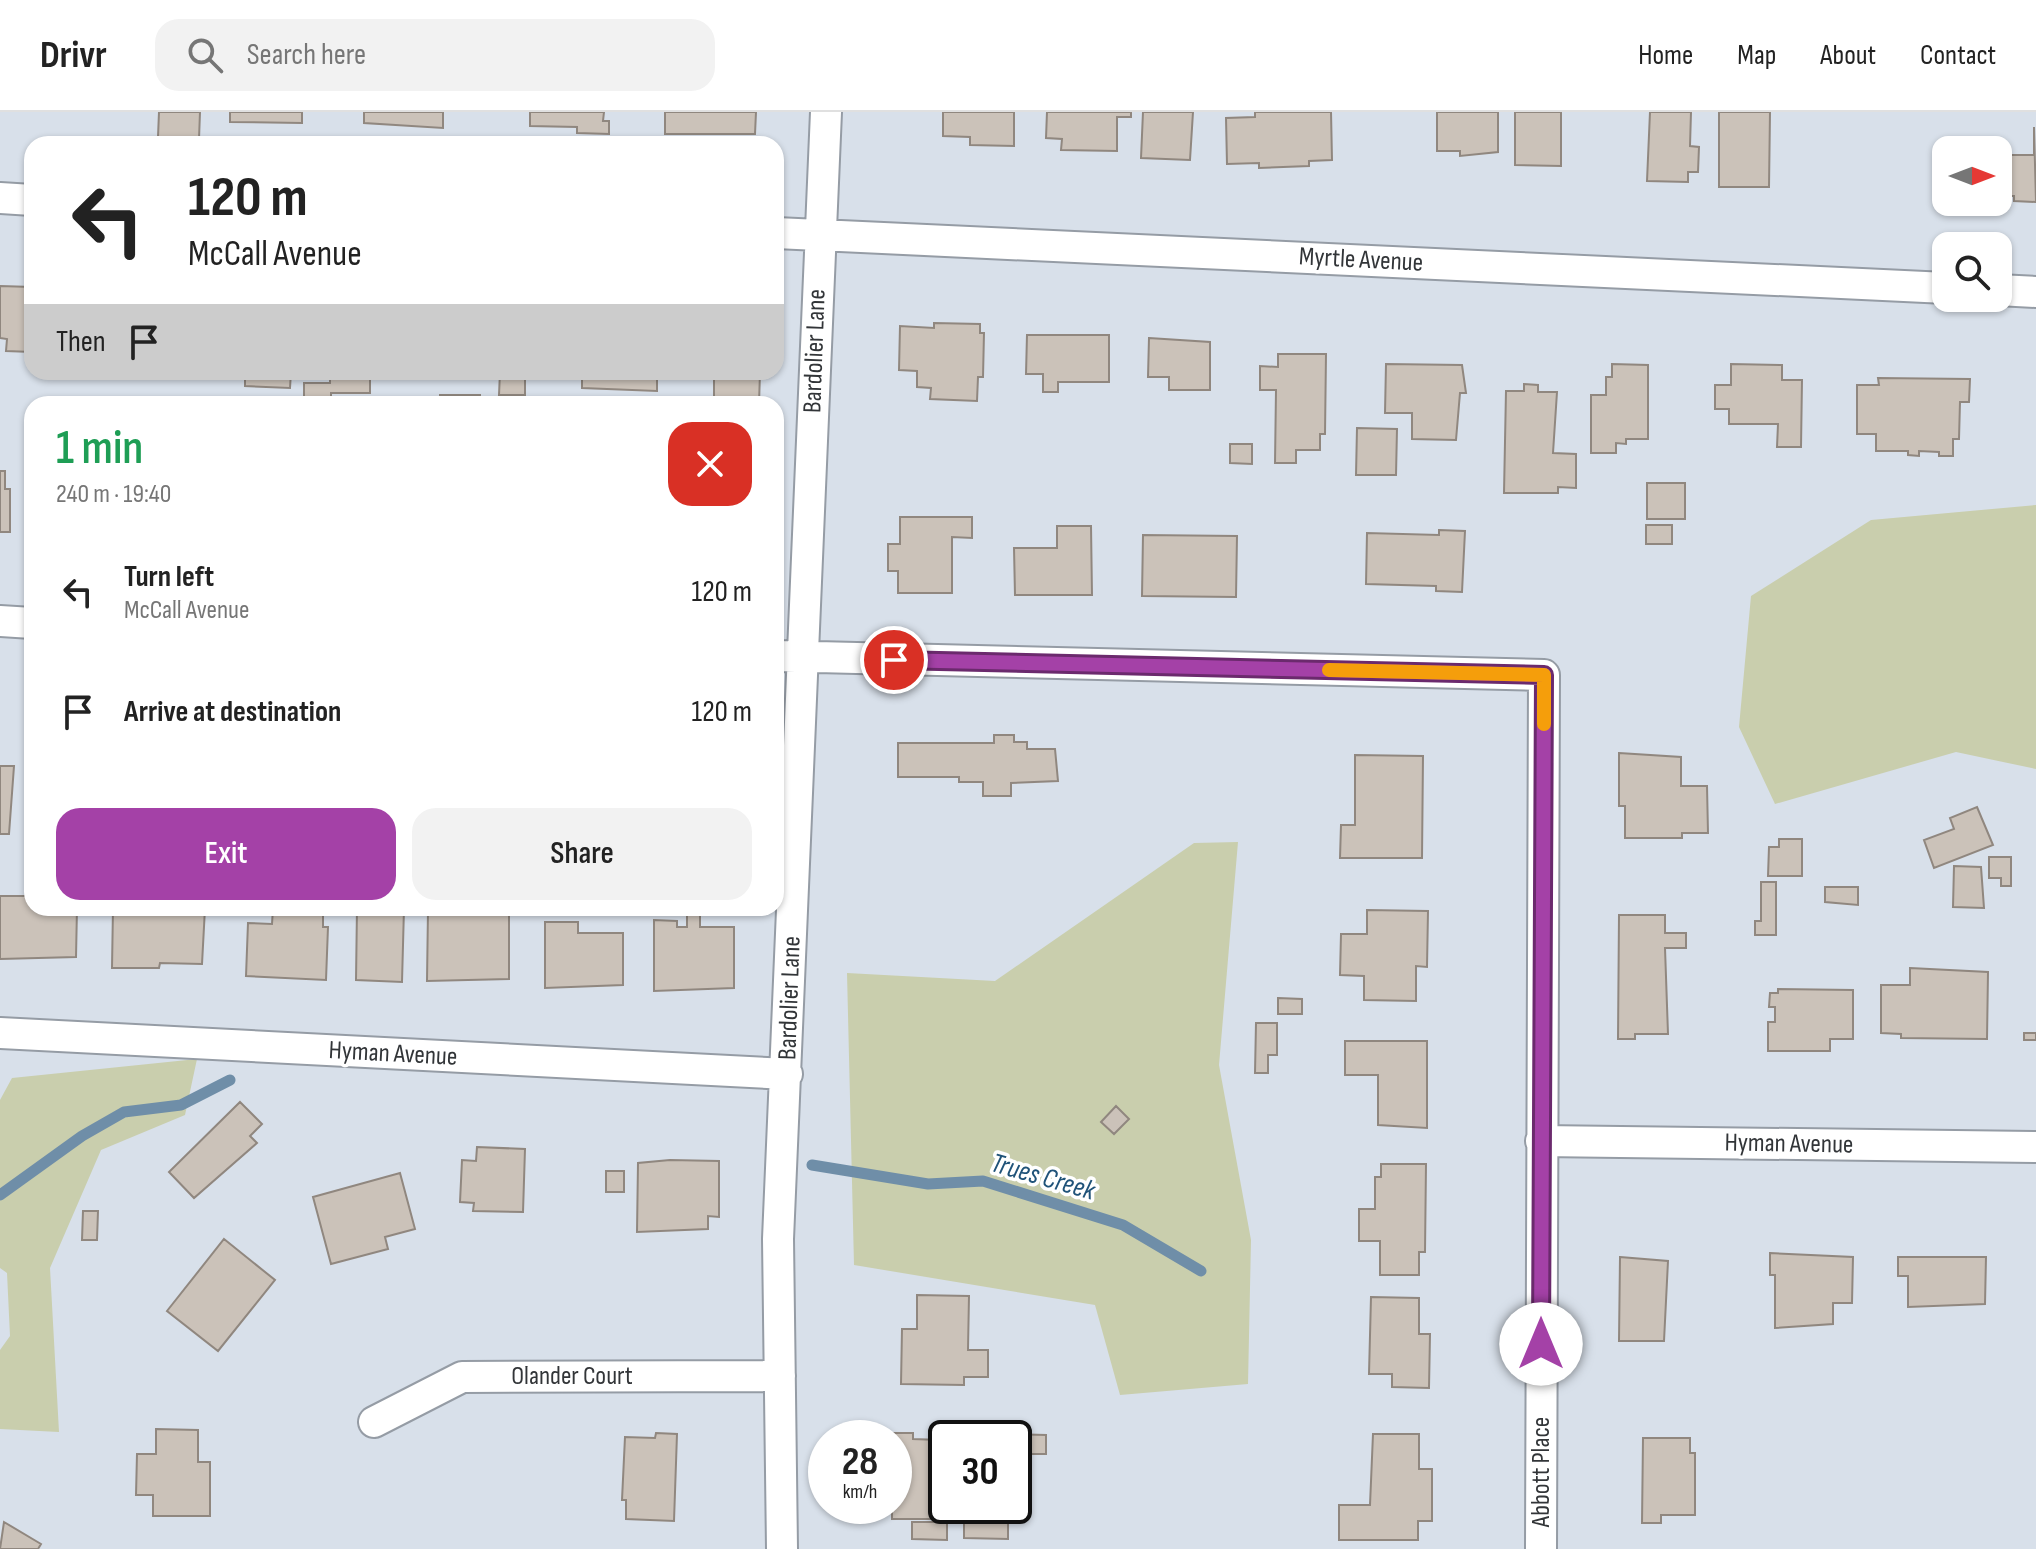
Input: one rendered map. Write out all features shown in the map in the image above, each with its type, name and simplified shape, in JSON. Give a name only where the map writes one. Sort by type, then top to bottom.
[{"type":"street","name":"Bardolier Lane","points":[[782,1549],[778,1239],[787,1074],[789,657],[826,112]]},
{"type":"street","points":[[0,198],[24,200]]},
{"type":"street","name":"Myrtle Avenue","points":[[784,233],[1932,287]]},
{"type":"street","points":[[2012,291],[2036,292]]},
{"type":"street","points":[[0,621],[24,622]]},
{"type":"street","name":"Abbott Place","points":[[789,657],[1544,675],[1541,1549]]},
{"type":"street","name":"Hyman Avenue","points":[[0,1033],[787,1074]]},
{"type":"street","name":"Hyman Avenue","points":[[1541,1141],[2036,1147]]},
{"type":"street","name":"Olander Court","points":[[374,1422],[462,1377],[780,1376]]},
{"type":"green space","points":[[2036,505],[2036,769],[1956,752],[1775,804],[1739,727],[1751,596],[1871,520]]},
{"type":"green space","points":[[1238,842],[1219,1065],[1251,1240],[1248,1384],[1120,1395],[1095,1305],[854,1265],[847,973],[995,981],[1194,843]]},
{"type":"green space","points":[[197,1059],[185,1115],[101,1150],[50,1268],[59,1432],[0,1429],[0,1350],[10,1336],[7,1273],[0,1268],[0,1100],[12,1078]]},
{"type":"building","points":[[159,112],[200,112],[199,136],[158,136]]},
{"type":"building","points":[[230,112],[302,112],[302,123],[230,122]]},
{"type":"building","points":[[364,112],[443,112],[443,128],[364,123]]},
{"type":"building","points":[[530,112],[604,112],[603,121],[609,121],[609,134],[577,133],[577,127],[530,126]]},
{"type":"building","points":[[665,112],[756,112],[755,134],[665,134]]},
{"type":"building","points":[[943,112],[1014,112],[1014,146],[970,145],[970,137],[943,136]]},
{"type":"building","points":[[1047,112],[1131,112],[1131,117],[1117,117],[1117,151],[1061,150],[1062,139],[1046,138]]},
{"type":"building","points":[[1143,112],[1193,112],[1190,160],[1141,158]]},
{"type":"building","points":[[1255,112],[1331,112],[1332,160],[1309,161],[1309,166],[1259,168],[1259,163],[1227,164],[1226,118],[1255,117]]},
{"type":"building","points":[[1437,112],[1498,112],[1498,152],[1460,156],[1460,151],[1437,151]]},
{"type":"building","points":[[1515,112],[1561,112],[1561,166],[1515,165]]},
{"type":"building","points":[[1650,112],[1691,112],[1690,146],[1699,147],[1698,172],[1688,172],[1688,182],[1647,181]]},
{"type":"building","points":[[1719,112],[1770,112],[1769,187],[1719,187]]},
{"type":"building","points":[[2034,127],[2036,202],[2014,201],[2012,155],[2034,155]]},
{"type":"building","points":[[0,286],[24,287],[24,352],[6,351],[7,339],[0,338]]},
{"type":"building","points":[[934,323],[980,324],[980,333],[984,333],[983,377],[978,377],[977,401],[930,399],[931,388],[917,387],[917,371],[899,370],[900,326],[934,328]]},
{"type":"building","points":[[1027,335],[1109,335],[1109,382],[1058,382],[1058,392],[1043,392],[1043,374],[1026,374]]},
{"type":"building","points":[[1149,338],[1210,342],[1210,390],[1169,390],[1169,377],[1148,377]]},
{"type":"building","points":[[1278,354],[1326,354],[1325,434],[1320,434],[1320,450],[1296,450],[1296,463],[1275,463],[1276,390],[1260,390],[1260,366],[1278,367]]},
{"type":"building","points":[[1386,364],[1462,365],[1466,393],[1460,393],[1456,440],[1412,439],[1412,413],[1385,413]]},
{"type":"building","points":[[1612,364],[1648,365],[1648,439],[1626,439],[1626,444],[1616,443],[1616,453],[1591,453],[1591,395],[1606,395],[1606,377],[1612,377]]},
{"type":"building","points":[[1731,364],[1782,365],[1782,380],[1802,380],[1801,447],[1777,447],[1778,424],[1729,424],[1729,409],[1715,409],[1715,385],[1731,385]]},
{"type":"building","points":[[1878,378],[1970,379],[1969,402],[1960,402],[1959,439],[1953,439],[1953,456],[1939,456],[1939,452],[1919,451],[1919,456],[1908,455],[1908,451],[1876,451],[1876,434],[1857,434],[1857,385],[1879,385]]},
{"type":"building","points":[[245,380],[290,380],[290,388],[245,386]]},
{"type":"building","points":[[330,380],[370,380],[370,393],[304,396],[304,383],[330,383]]},
{"type":"building","points":[[500,380],[525,380],[525,395],[499,395]]},
{"type":"building","points":[[582,380],[657,380],[657,391],[582,388]]},
{"type":"building","points":[[714,380],[760,380],[759,396],[714,396]]},
{"type":"building","points":[[1524,384],[1538,385],[1538,392],[1557,392],[1553,453],[1576,454],[1576,488],[1558,487],[1558,493],[1504,493],[1506,391],[1524,391]]},
{"type":"building","points":[[1357,428],[1397,429],[1396,475],[1356,475]]},
{"type":"building","points":[[1230,444],[1252,444],[1252,464],[1230,463]]},
{"type":"building","points":[[0,471],[5,471],[5,489],[10,489],[10,532],[0,532]]},
{"type":"building","points":[[1647,483],[1685,483],[1685,519],[1647,519]]},
{"type":"building","points":[[900,517],[972,517],[972,538],[952,537],[952,593],[898,593],[898,571],[888,571],[888,544],[900,544]]},
{"type":"building","points":[[1646,525],[1672,525],[1672,544],[1646,544]]},
{"type":"building","points":[[1057,526],[1091,526],[1092,595],[1015,595],[1014,548],[1057,548]]},
{"type":"building","points":[[1439,530],[1465,531],[1462,592],[1436,591],[1436,586],[1366,584],[1367,533],[1439,535]]},
{"type":"building","points":[[1143,535],[1237,536],[1236,597],[1142,596]]},
{"type":"building","points":[[994,735],[1014,735],[1014,742],[1027,742],[1027,749],[1055,749],[1058,781],[1011,783],[1011,796],[983,796],[983,782],[959,782],[959,777],[898,777],[898,743],[994,743]]},
{"type":"building","points":[[1619,753],[1681,757],[1681,786],[1707,786],[1708,833],[1682,833],[1682,838],[1625,838],[1625,806],[1619,806]]},
{"type":"building","points":[[1355,755],[1423,756],[1422,858],[1340,858],[1341,825],[1355,825]]},
{"type":"building","points":[[0,766],[14,766],[9,834],[0,834]]},
{"type":"building","points":[[1977,807],[1993,845],[1934,868],[1924,840],[1954,829],[1950,818]]},
{"type":"building","points":[[1779,839],[1802,839],[1802,876],[1768,876],[1769,847],[1779,847]]},
{"type":"building","points":[[1989,857],[2011,857],[2011,886],[2001,886],[2001,878],[1989,878]]},
{"type":"building","points":[[1954,866],[1981,867],[1984,908],[1953,907]]},
{"type":"building","points":[[1761,882],[1776,882],[1776,935],[1755,935],[1755,921],[1761,921]]},
{"type":"building","points":[[1825,887],[1858,887],[1858,905],[1825,902]]},
{"type":"building","points":[[0,896],[24,896],[24,916],[77,916],[76,957],[0,959]]},
{"type":"building","points":[[1367,910],[1428,911],[1427,967],[1416,966],[1416,1001],[1364,1000],[1364,976],[1340,975],[1341,934],[1367,934]]},
{"type":"building","points":[[1619,915],[1665,915],[1665,933],[1686,933],[1686,948],[1665,948],[1668,1034],[1635,1034],[1635,1039],[1618,1039]]},
{"type":"building","points":[[113,916],[205,916],[202,964],[160,963],[159,968],[112,968]]},
{"type":"building","points":[[272,916],[323,916],[323,927],[328,927],[326,980],[246,976],[248,923],[272,924]]},
{"type":"building","points":[[357,916],[404,916],[402,982],[356,980]]},
{"type":"building","points":[[428,916],[509,916],[509,979],[427,981]]},
{"type":"building","points":[[687,916],[700,916],[700,927],[734,927],[734,988],[654,991],[654,920],[677,921],[677,927],[687,927]]},
{"type":"building","points":[[545,922],[578,922],[578,933],[623,933],[623,985],[545,988]]},
{"type":"building","points":[[1910,968],[1988,972],[1987,1039],[1901,1038],[1901,1034],[1881,1033],[1881,985],[1910,985]]},
{"type":"building","points":[[1778,989],[1853,990],[1853,1039],[1830,1039],[1830,1051],[1768,1051],[1768,1022],[1775,1022],[1775,1007],[1769,1007],[1770,993],[1778,993]]},
{"type":"building","points":[[1278,998],[1302,999],[1302,1014],[1278,1014]]},
{"type":"building","points":[[1256,1023],[1277,1023],[1277,1055],[1268,1055],[1268,1073],[1255,1073]]},
{"type":"building","points":[[2024,1033],[2036,1033],[2036,1040],[2024,1040]]},
{"type":"building","points":[[1345,1041],[1427,1041],[1427,1128],[1378,1125],[1378,1075],[1345,1075]]},
{"type":"building","points":[[240,1102],[262,1124],[250,1136],[257,1143],[194,1198],[169,1172]]},
{"type":"building","points":[[1116,1106],[1129,1119],[1114,1134],[1101,1122]]},
{"type":"building","points":[[477,1147],[525,1149],[523,1212],[473,1211],[474,1203],[460,1202],[462,1160],[476,1161]]},
{"type":"building","points":[[719,1161],[719,1217],[708,1216],[708,1229],[637,1232],[638,1163]]},
{"type":"building","points":[[1381,1164],[1426,1164],[1425,1252],[1419,1252],[1419,1275],[1380,1275],[1380,1241],[1359,1241],[1359,1209],[1375,1209],[1375,1177],[1381,1177]]},
{"type":"building","points":[[606,1171],[624,1171],[624,1192],[606,1192]]},
{"type":"building","points":[[400,1173],[415,1229],[385,1237],[388,1249],[331,1264],[313,1197]]},
{"type":"building","points":[[83,1211],[98,1211],[97,1240],[82,1240]]},
{"type":"building","points":[[224,1239],[275,1280],[218,1351],[167,1311]]},
{"type":"building","points":[[1770,1253],[1853,1257],[1852,1303],[1833,1303],[1833,1324],[1775,1328],[1775,1275],[1770,1275]]},
{"type":"building","points":[[1620,1257],[1668,1261],[1664,1341],[1619,1341]]},
{"type":"building","points":[[1898,1257],[1986,1257],[1985,1304],[1908,1307],[1908,1276],[1898,1276]]},
{"type":"building","points":[[917,1295],[969,1296],[968,1350],[988,1350],[988,1377],[964,1377],[964,1385],[901,1384],[902,1329],[917,1329]]},
{"type":"building","points":[[1371,1297],[1419,1298],[1419,1334],[1430,1334],[1429,1388],[1392,1387],[1392,1374],[1369,1374]]},
{"type":"building","points":[[156,1429],[198,1430],[198,1462],[210,1462],[210,1516],[153,1516],[153,1495],[136,1495],[137,1454],[156,1454]]},
{"type":"building","points":[[656,1433],[677,1434],[674,1521],[626,1519],[626,1500],[622,1500],[625,1437],[655,1438]]},
{"type":"building","points":[[912,1433],[913,1439],[928,1440],[928,1519],[912,1519]]},
{"type":"building","points":[[1373,1434],[1419,1434],[1419,1469],[1432,1469],[1432,1521],[1418,1521],[1418,1540],[1339,1540],[1339,1505],[1370,1505]]},
{"type":"building","points":[[1032,1435],[1046,1435],[1046,1454],[1032,1454]]},
{"type":"building","points":[[1643,1438],[1690,1438],[1690,1453],[1695,1453],[1695,1515],[1661,1515],[1661,1523],[1642,1523]]},
{"type":"building","points":[[4,1522],[41,1544],[38,1549],[0,1549]]},
{"type":"building","points":[[912,1524],[947,1524],[947,1540],[912,1539]]},
{"type":"building","points":[[964,1524],[1008,1524],[1008,1539],[964,1538]]},
{"type":"waterway","name":"Trues Creek","points":[[0,1195],[82,1136],[124,1112],[181,1105],[230,1080]]},
{"type":"waterway","name":"Trues Creek","points":[[812,1165],[928,1184],[983,1181],[1123,1225],[1201,1271]]},
{"type":"slow traffic","points":[[1329,670],[1544,675],[1544,724]]},
{"type":"route","points":[[894,660],[1544,675],[1541,1344]]}]
